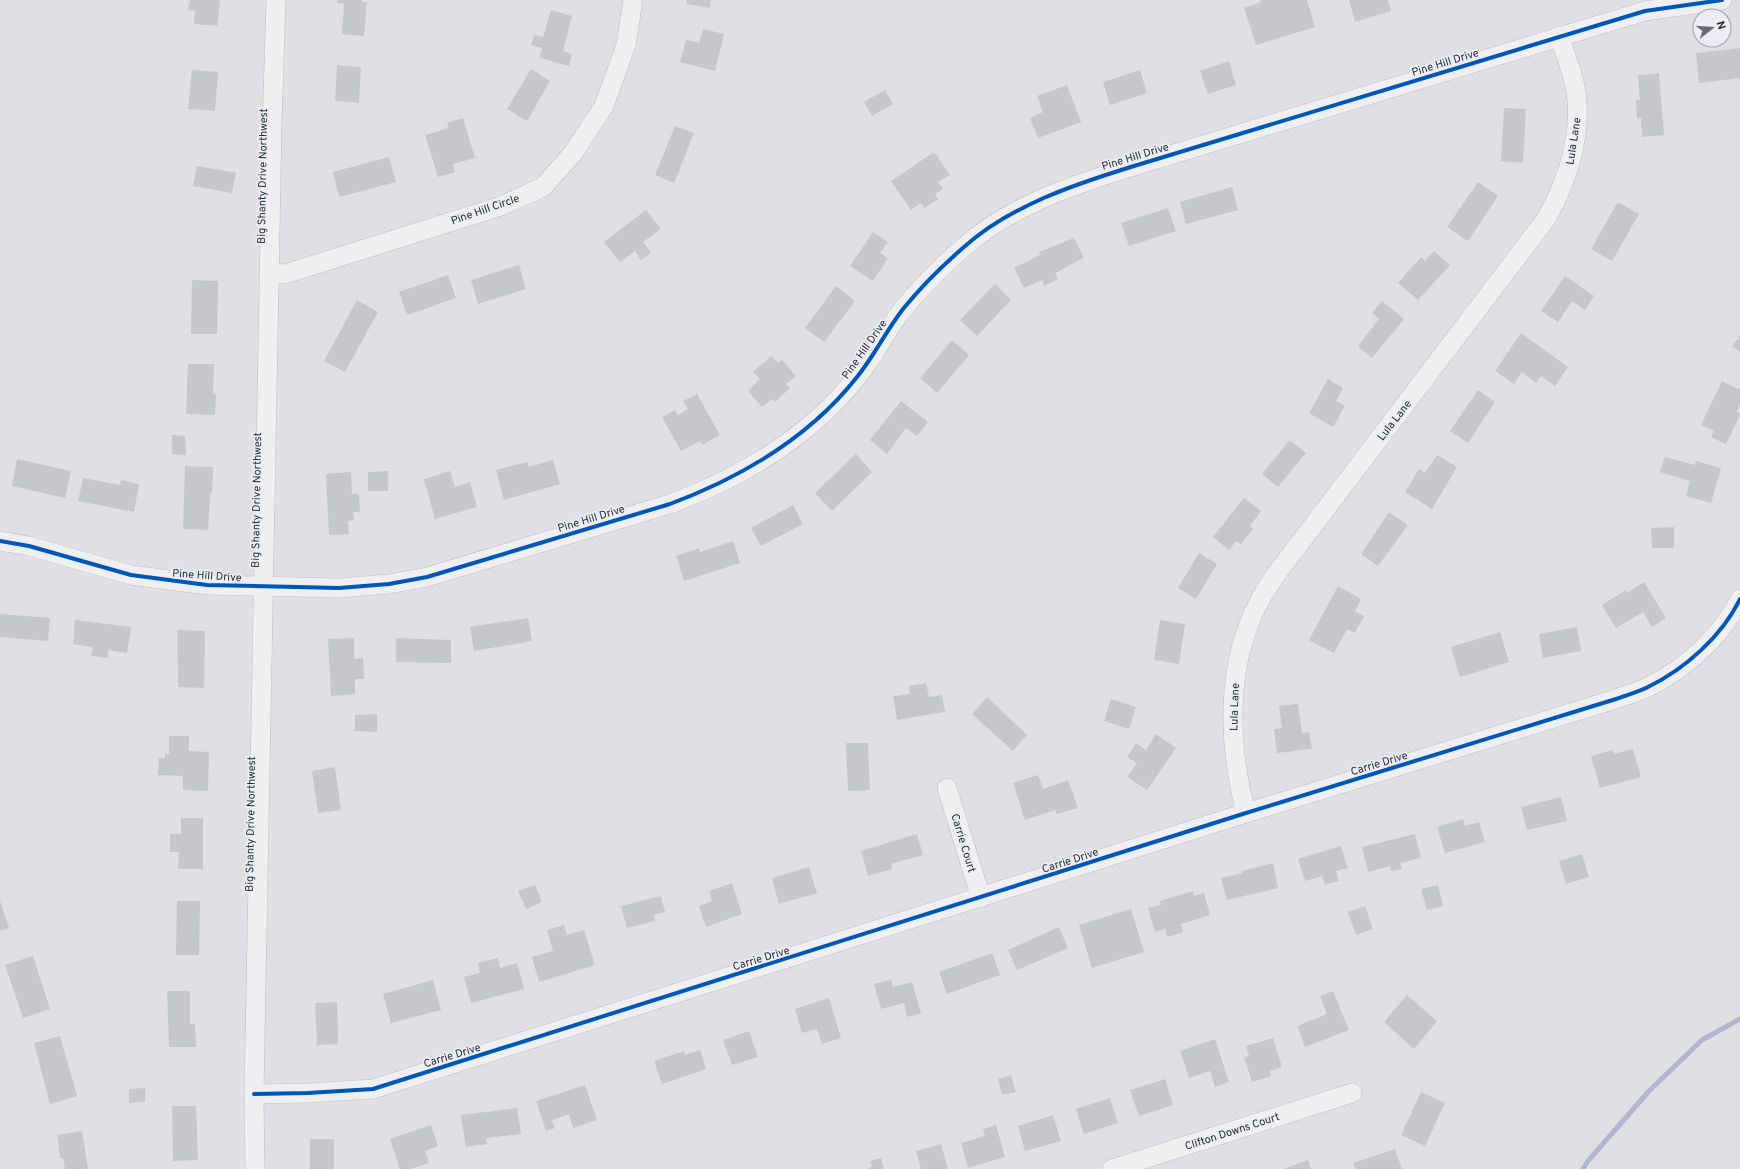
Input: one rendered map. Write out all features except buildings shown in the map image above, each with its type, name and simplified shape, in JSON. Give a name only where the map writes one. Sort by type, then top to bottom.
[{"type":"street","name":"Big Shanty Drive Northwest","points":[[255,1169],[254,1094],[269,273],[276,0]]},
{"type":"street","name":"Pine Hill Circle","points":[[269,273],[285,274],[494,208],[543,187],[574,152],[604,106],[626,45],[633,0]]},
{"type":"street","name":"Pine Hill Drive","points":[[0,541],[28,546],[131,575],[207,585],[339,588],[389,584],[427,577],[670,504],[707,490],[754,465],[783,447],[810,426],[857,377],[902,310],[932,276],[965,246],[996,224],[1044,198],[1078,184],[1127,168],[1645,10],[1722,0]]},
{"type":"street","name":"Lula Lane","points":[[1246,814],[1236,770],[1232,733],[1235,681],[1245,635],[1260,600],[1280,569],[1510,268],[1546,219],[1560,195],[1572,160],[1577,128],[1577,100],[1559,36]]},
{"type":"street","name":"Carrie Drive","points":[[254,1094],[315,1093],[373,1089],[1246,814],[1616,700],[1648,687],[1679,668],[1701,650],[1732,615],[1740,599]]},
{"type":"street","name":"Carrie Court","points":[[947,788],[981,898]]},
{"type":"street","name":"Clifton Downs Court","points":[[1112,1169],[1352,1093]]},
{"type":"waterway","points":[[1583,1169],[1588,1161],[1649,1091],[1702,1040],[1740,1019]]},
{"type":"cycle path","points":[[0,541],[29,546],[131,575],[207,585],[339,588],[389,584],[427,577],[670,504],[697,493],[748,468],[796,437],[818,419],[857,377],[903,309],[932,277],[982,232],[1023,208],[1067,188],[1112,173],[1645,11],[1722,0]]},
{"type":"cycle path","points":[[254,1094],[308,1093],[373,1089],[1246,813],[1616,699],[1662,680],[1689,661],[1723,626],[1740,599]]}]
